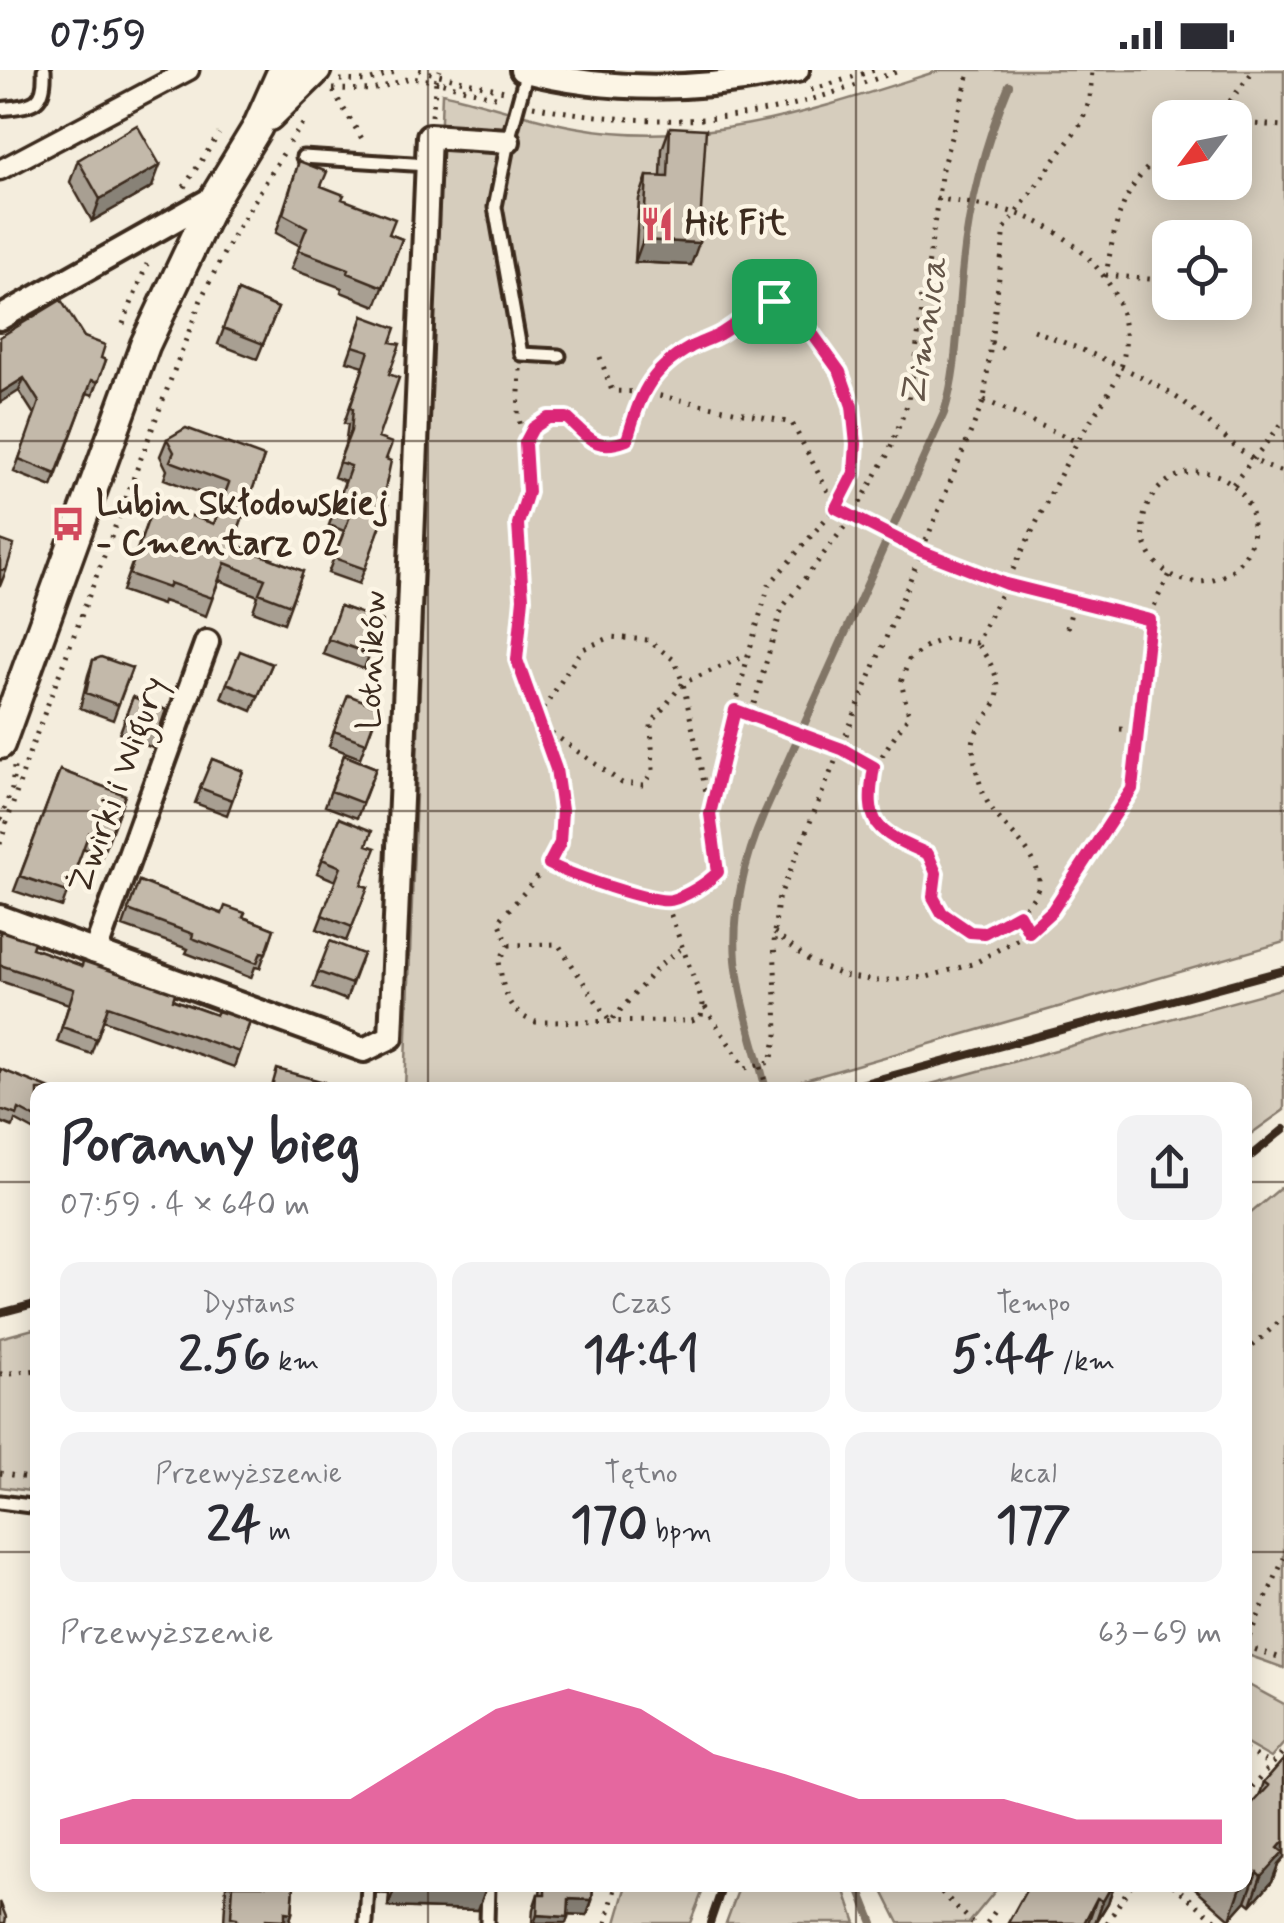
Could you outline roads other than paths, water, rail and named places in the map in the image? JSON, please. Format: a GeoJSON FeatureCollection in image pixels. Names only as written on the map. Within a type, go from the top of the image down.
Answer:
{"type":"FeatureCollection","features":[{"type":"Feature","properties":{"kind":"street"},"geometry":{"type":"LineString","coordinates":[[0,170],[189,70]]}},
{"type":"Feature","properties":{"kind":"street"},"geometry":{"type":"LineString","coordinates":[[8,753],[145,345],[215,196],[256,128],[283,70]]}},
{"type":"Feature","properties":{"kind":"street"},"geometry":{"type":"LineString","coordinates":[[524,71],[592,84],[664,89],[737,84],[796,70]]}},
{"type":"Feature","properties":{"kind":"street"},"geometry":{"type":"LineString","coordinates":[[256,128],[324,85]]}},
{"type":"Feature","properties":{"kind":"street","name":"Lotników"},"geometry":{"type":"LineString","coordinates":[[364,1050],[391,1037],[430,136],[508,141]]}},
{"type":"Feature","properties":{"kind":"street"},"geometry":{"type":"LineString","coordinates":[[0,318],[215,196]]}},
{"type":"Feature","properties":{"kind":"street","name":"Żwirki i Wigury"},"geometry":{"type":"LineString","coordinates":[[95,952],[207,642]]}},
{"type":"Feature","properties":{"kind":"street","name":"Żwirki i Wigury"},"geometry":{"type":"LineString","coordinates":[[0,916],[364,1050]]}},
{"type":"Feature","properties":{"kind":"lane"},"geometry":{"type":"LineString","coordinates":[[0,109],[37,101],[45,88],[44,70]]}},
{"type":"Feature","properties":{"kind":"lane"},"geometry":{"type":"LineString","coordinates":[[524,71],[495,206],[521,354],[559,356]]}},
{"type":"Feature","properties":{"kind":"lane"},"geometry":{"type":"LineString","coordinates":[[303,156],[428,165]]}},
{"type":"Feature","properties":{"kind":"lane"},"geometry":{"type":"LineString","coordinates":[[0,1502],[30,1507]]}},
{"type":"Feature","properties":{"kind":"lane"},"geometry":{"type":"LineString","coordinates":[[366,1923],[368,1892]]}},
{"type":"Feature","properties":{"kind":"lane"},"geometry":{"type":"LineString","coordinates":[[487,1923],[488,1892]]}},
{"type":"Feature","properties":{"kind":"waterway","name":"Zimnica"},"geometry":{"type":"LineString","coordinates":[[764,1082],[736,960],[738,904],[746,867],[764,814],[944,413],[955,361],[973,201],[1009,85]]}},
{"type":"Feature","properties":{"kind":"waterway","name":"Zimnica"},"geometry":{"type":"LineString","coordinates":[[861,1892],[873,1923]]}},
{"type":"Feature","properties":{"kind":"railway"},"geometry":{"type":"LineString","coordinates":[[868,1082],[1284,970]]}},
{"type":"Feature","properties":{"kind":"railway"},"geometry":{"type":"LineString","coordinates":[[1252,1155],[1284,1129]]}},
{"type":"Feature","properties":{"kind":"railway"},"geometry":{"type":"LineString","coordinates":[[0,1313],[30,1305]]}},
{"type":"Feature","properties":{"kind":"railway"},"geometry":{"type":"LineString","coordinates":[[710,1923],[721,1892]]}},
{"type":"Feature","properties":{"kind":"place","name":"Hit Fit"},"geometry":{"type":"Point","coordinates":[657,224]}},
{"type":"Feature","properties":{"kind":"place","name":"Lubin Skłodowskiej - Cmentarz 02"},"geometry":{"type":"Point","coordinates":[68,524]}}]}
